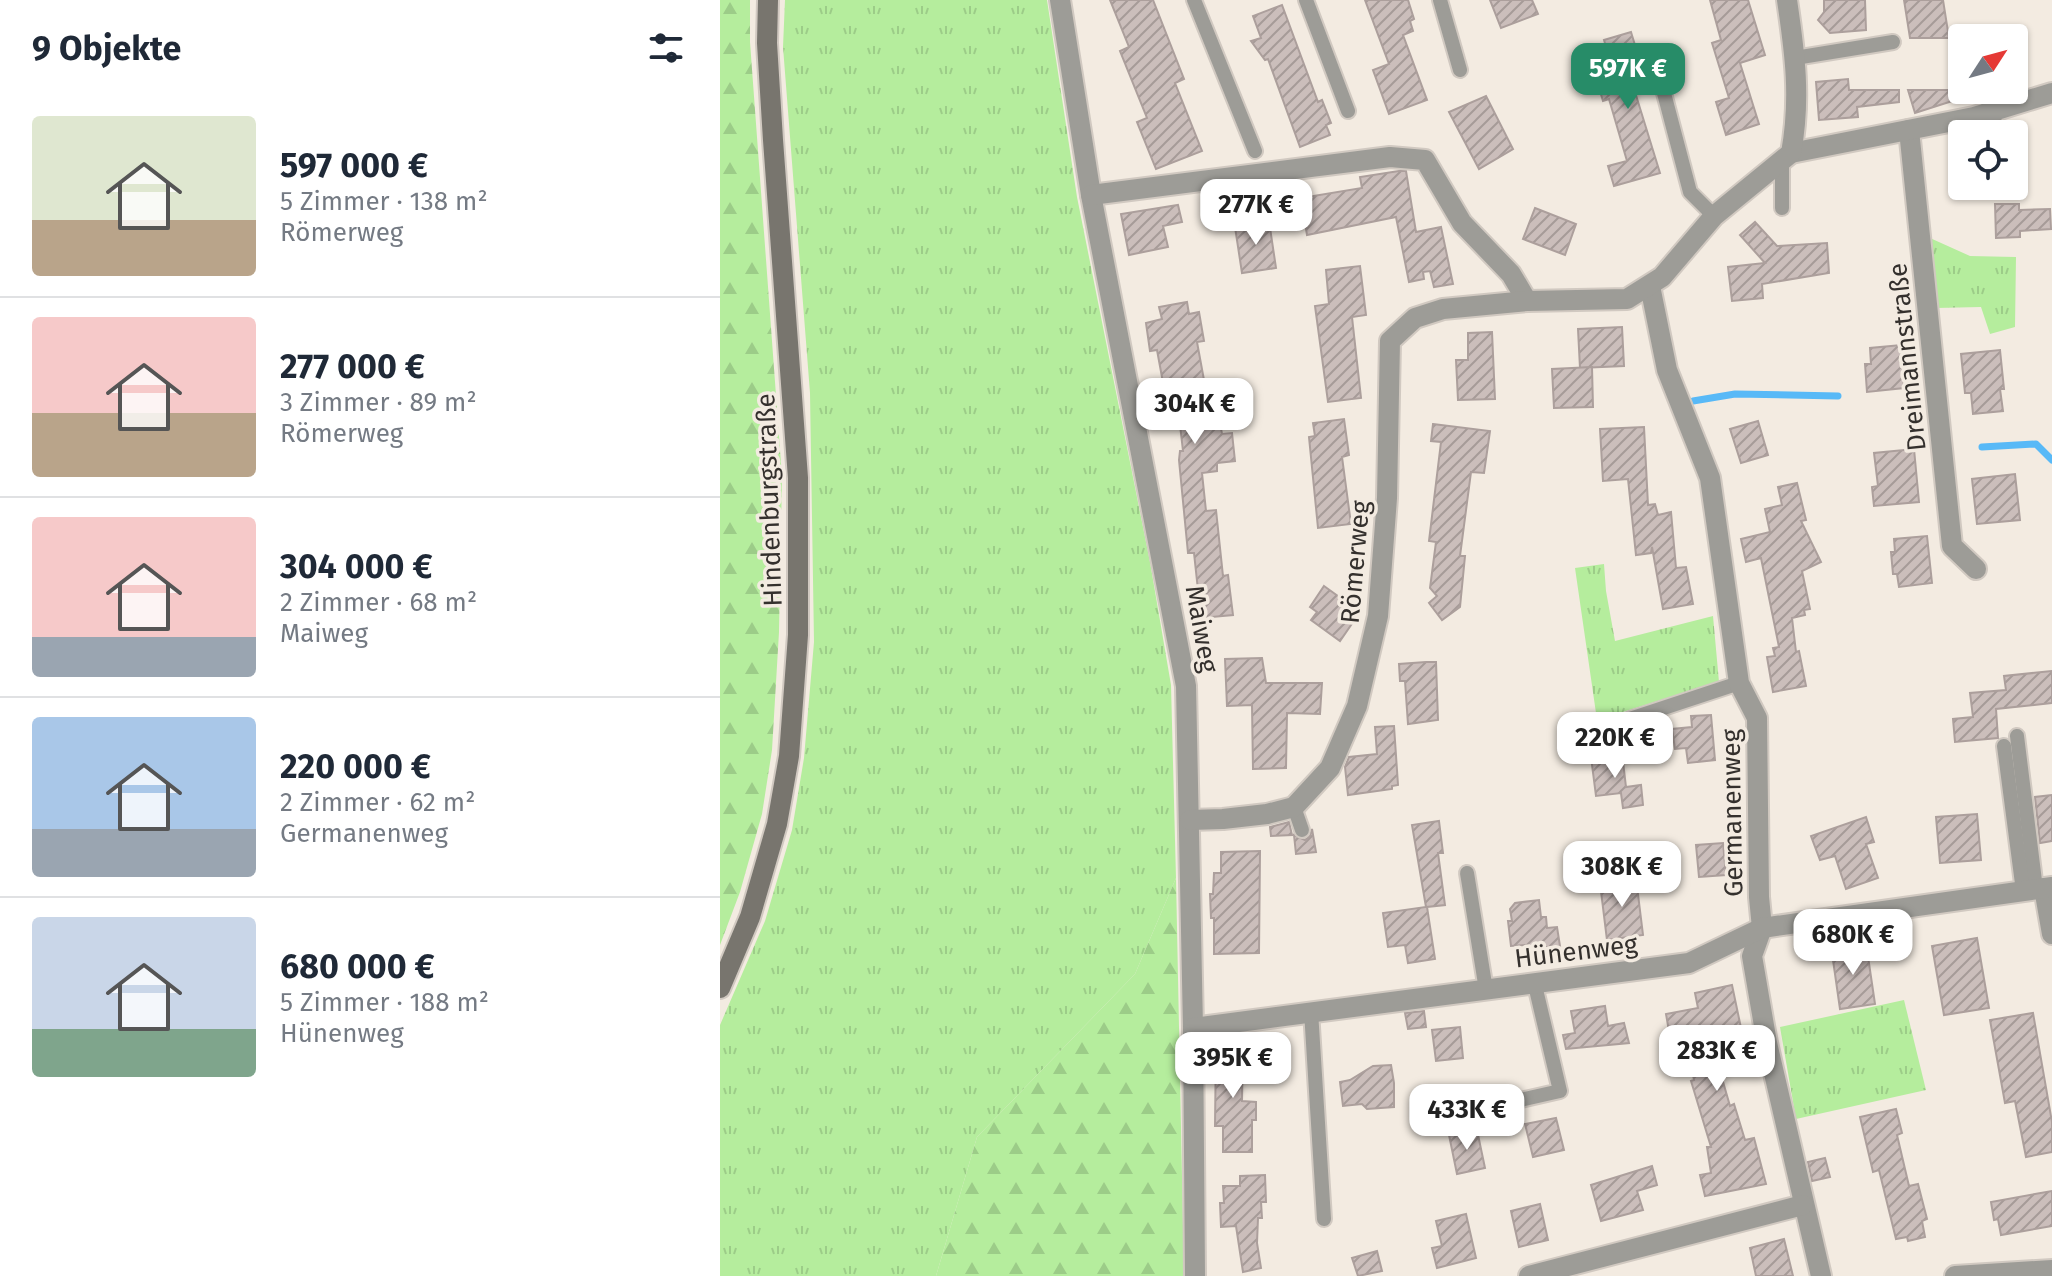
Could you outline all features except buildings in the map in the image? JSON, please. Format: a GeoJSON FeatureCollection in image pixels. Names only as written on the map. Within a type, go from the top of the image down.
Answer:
{"type":"FeatureCollection","features":[{"type":"Feature","properties":{"kind":"main road","name":"Hindenburgstraße"},"geometry":{"type":"LineString","coordinates":[[720,988],[750,917],[777,824],[789,756],[798,635],[798,478],[772,125],[768,0]]}},
{"type":"Feature","properties":{"kind":"street","name":"Maiweg"},"geometry":{"type":"LineString","coordinates":[[1060,0],[1091,195],[1186,686],[1195,1276]]}},
{"type":"Feature","properties":{"kind":"street"},"geometry":{"type":"LineString","coordinates":[[1787,0],[1795,58],[1798,119],[1787,157],[1992,111],[2052,93]]}},
{"type":"Feature","properties":{"kind":"street","name":"Dreimannstraße"},"geometry":{"type":"LineString","coordinates":[[1909,130],[1952,546],[1976,569]]}},
{"type":"Feature","properties":{"kind":"street"},"geometry":{"type":"LineString","coordinates":[[1091,195],[1390,157],[1425,160],[1462,223],[1511,274],[1527,301]]}},
{"type":"Feature","properties":{"kind":"street","name":"Römerweg"},"geometry":{"type":"LineString","coordinates":[[1294,807],[1330,768],[1357,706],[1377,631],[1387,498],[1390,341],[1415,318],[1443,309],[1527,301],[1627,299],[1662,277],[1714,216],[1787,157]]}},
{"type":"Feature","properties":{"kind":"street","name":"Germanenweg"},"geometry":{"type":"LineString","coordinates":[[1650,286],[1667,370],[1710,478],[1739,683],[1757,718],[1762,928],[1752,956],[1767,1043],[1821,1276]]}},
{"type":"Feature","properties":{"kind":"street"},"geometry":{"type":"LineString","coordinates":[[1190,820],[1271,816],[1294,807]]}},
{"type":"Feature","properties":{"kind":"street"},"geometry":{"type":"LineString","coordinates":[[2039,889],[2052,934]]}},
{"type":"Feature","properties":{"kind":"street","name":"Hünenweg"},"geometry":{"type":"LineString","coordinates":[[1193,1028],[1689,963],[1762,928],[2039,889]]}},
{"type":"Feature","properties":{"kind":"street"},"geometry":{"type":"LineString","coordinates":[[1529,1276],[1803,1205]]}},
{"type":"Feature","properties":{"kind":"street"},"geometry":{"type":"LineString","coordinates":[[1955,1276],[2052,1270]]}},
{"type":"Feature","properties":{"kind":"lane"},"geometry":{"type":"LineString","coordinates":[[1194,0],[1255,151]]}},
{"type":"Feature","properties":{"kind":"lane"},"geometry":{"type":"LineString","coordinates":[[1306,0],[1348,111]]}},
{"type":"Feature","properties":{"kind":"lane"},"geometry":{"type":"LineString","coordinates":[[1440,0],[1460,70]]}},
{"type":"Feature","properties":{"kind":"lane"},"geometry":{"type":"LineString","coordinates":[[1795,58],[1893,42]]}},
{"type":"Feature","properties":{"kind":"lane"},"geometry":{"type":"LineString","coordinates":[[1655,59],[1690,192],[1714,216]]}},
{"type":"Feature","properties":{"kind":"lane"},"geometry":{"type":"LineString","coordinates":[[1989,104],[1994,120]]}},
{"type":"Feature","properties":{"kind":"lane"},"geometry":{"type":"LineString","coordinates":[[1782,208],[1787,157]]}},
{"type":"Feature","properties":{"kind":"lane"},"geometry":{"type":"LineString","coordinates":[[1630,719],[1739,683]]}},
{"type":"Feature","properties":{"kind":"lane"},"geometry":{"type":"LineString","coordinates":[[2017,736],[2039,889]]}},
{"type":"Feature","properties":{"kind":"lane"},"geometry":{"type":"LineString","coordinates":[[2004,746],[2039,889]]}},
{"type":"Feature","properties":{"kind":"lane"},"geometry":{"type":"LineString","coordinates":[[1294,807],[1302,830]]}},
{"type":"Feature","properties":{"kind":"lane"},"geometry":{"type":"LineString","coordinates":[[1467,873],[1486,990]]}},
{"type":"Feature","properties":{"kind":"lane"},"geometry":{"type":"LineString","coordinates":[[1494,1106],[1560,1091],[1534,981]]}},
{"type":"Feature","properties":{"kind":"lane"},"geometry":{"type":"LineString","coordinates":[[1311,1011],[1324,1219]]}},
{"type":"Feature","properties":{"kind":"green space"},"geometry":{"type":"Polygon","coordinates":[[[720,0],[750,0],[750,42],[782,477],[779,632],[772,750],[762,814],[740,892],[720,945],[720,0]]]}},
{"type":"Feature","properties":{"kind":"green space"},"geometry":{"type":"Polygon","coordinates":[[[785,0],[1047,0],[1077,197],[1150,562],[1171,685],[1176,878],[1135,974],[977,1137],[936,1276],[720,1276],[720,1025],[765,921],[792,830],[804,758],[814,642],[810,393],[783,47],[785,0]]]}},
{"type":"Feature","properties":{"kind":"green space"},"geometry":{"type":"Polygon","coordinates":[[[1930,238],[1970,256],[2016,257],[2015,327],[1990,334],[1981,307],[1936,308],[1930,238]]]}},
{"type":"Feature","properties":{"kind":"green space"},"geometry":{"type":"Polygon","coordinates":[[[1604,564],[1615,641],[1713,616],[1719,682],[1597,720],[1575,568],[1604,564]]]}},
{"type":"Feature","properties":{"kind":"green space"},"geometry":{"type":"Polygon","coordinates":[[[1176,878],[1184,1276],[936,1276],[977,1137],[1135,974],[1176,878]]]}},
{"type":"Feature","properties":{"kind":"green space"},"geometry":{"type":"Polygon","coordinates":[[[1904,1000],[1926,1090],[1796,1119],[1780,1027],[1904,1000]]]}},
{"type":"Feature","properties":{"kind":"waterway"},"geometry":{"type":"LineString","coordinates":[[1693,401],[1735,394],[1838,396]]}},
{"type":"Feature","properties":{"kind":"waterway"},"geometry":{"type":"LineString","coordinates":[[1982,447],[2036,444],[2052,460]]}}]}
